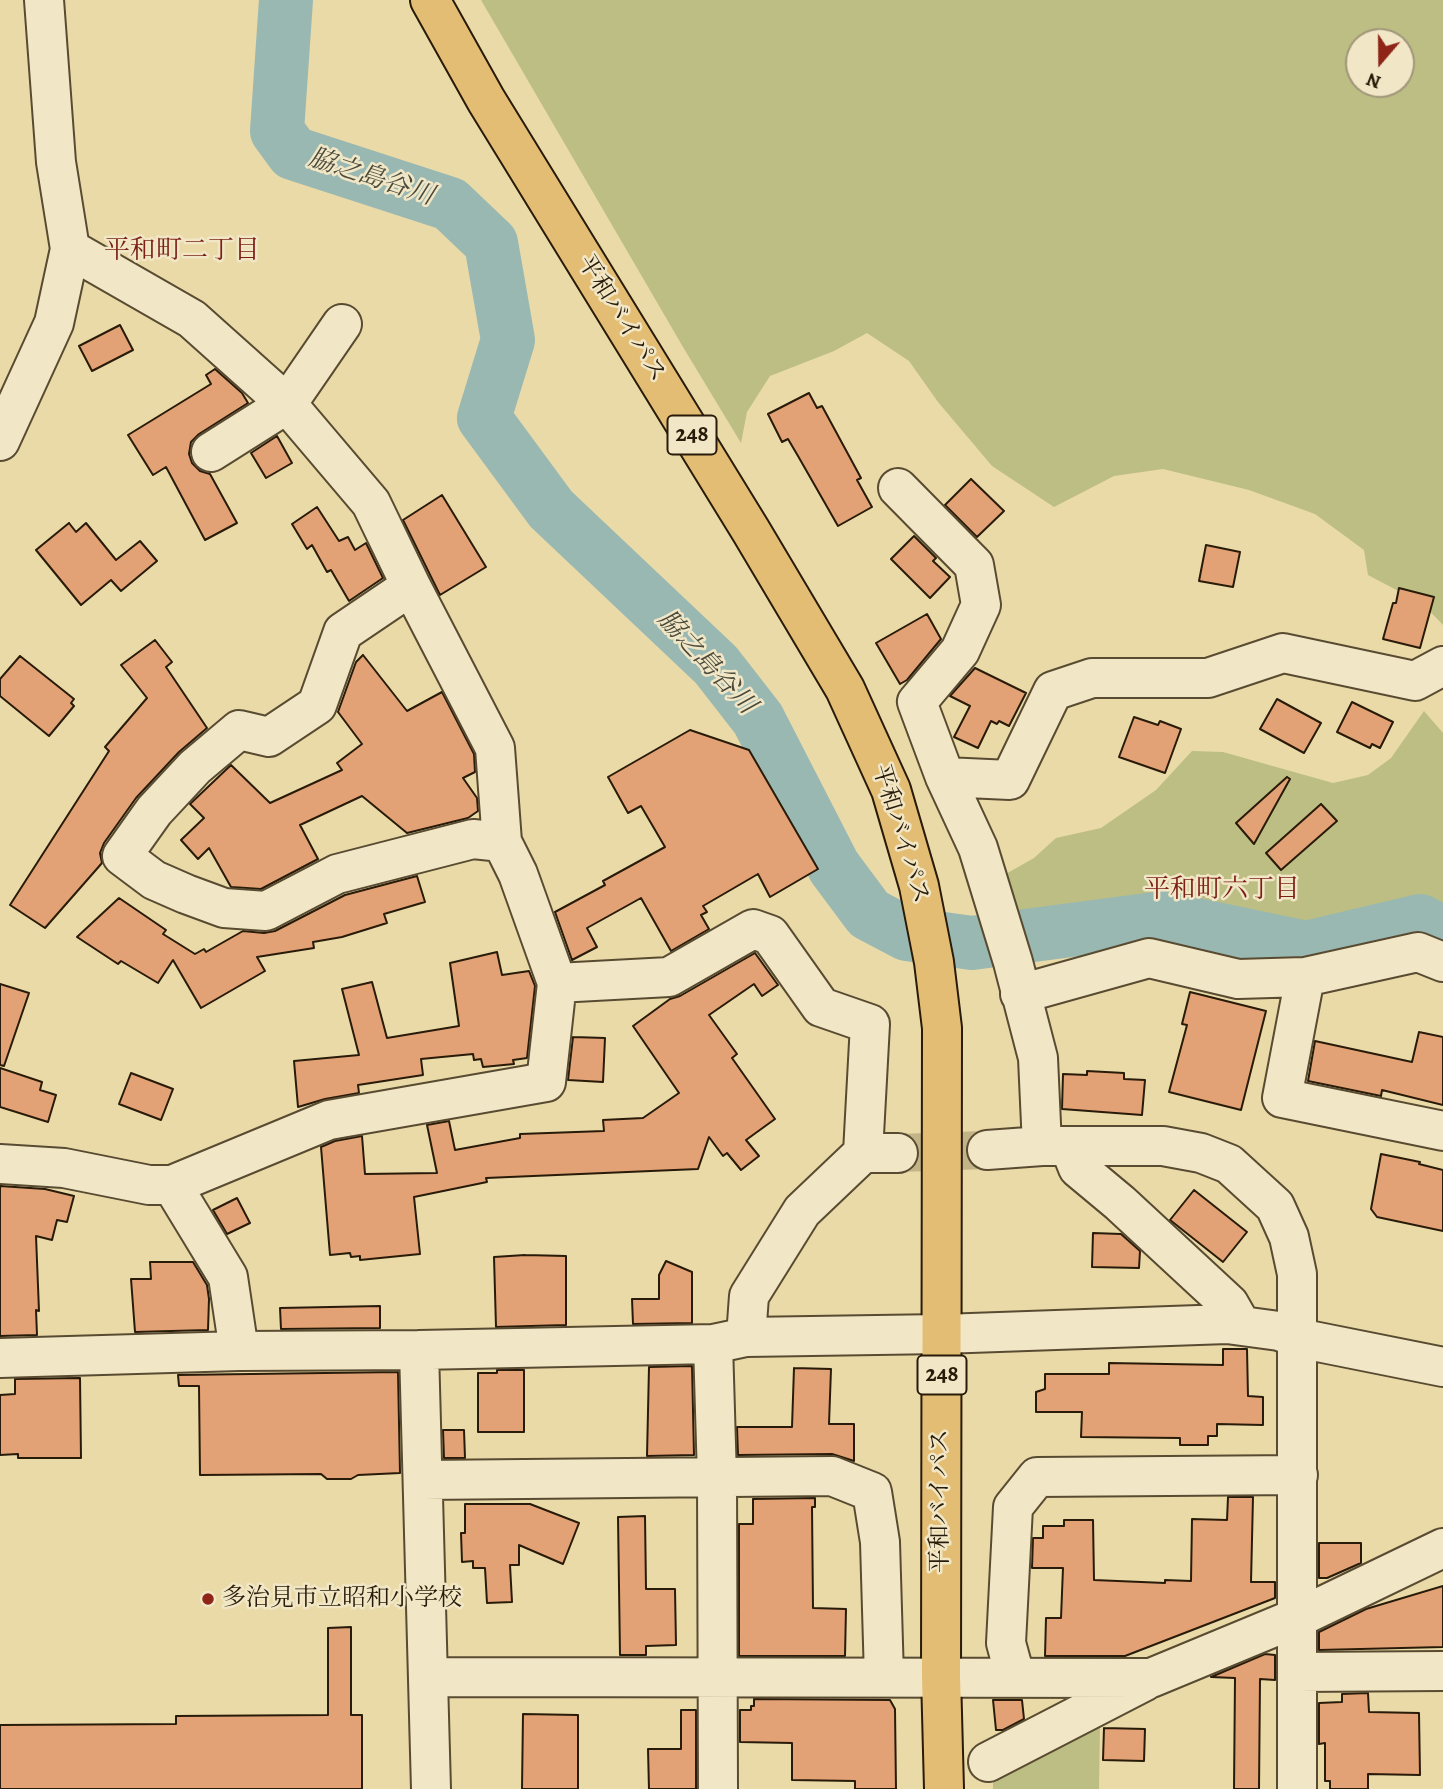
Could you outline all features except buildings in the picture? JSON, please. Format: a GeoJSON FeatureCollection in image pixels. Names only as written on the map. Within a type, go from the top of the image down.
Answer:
{"type":"FeatureCollection","features":[{"type":"Feature","properties":{"kind":"highway","name":"平和バイパス"},"geometry":{"type":"LineString","coordinates":[[430,0],[486,100],[758,542],[845,689],[891,790],[919,886],[934,961],[942,1028],[941,1676],[944,1789]]}},
{"type":"Feature","properties":{"kind":"street"},"geometry":{"type":"LineString","coordinates":[[0,441],[54,323],[70,249],[56,162],[44,0]]}},
{"type":"Feature","properties":{"kind":"street"},"geometry":{"type":"LineString","coordinates":[[0,1164],[64,1168],[149,1185],[172,1185],[329,1120],[546,1082],[557,983],[518,874],[502,842],[495,748],[370,503],[287,404],[192,319],[70,249]]}},
{"type":"Feature","properties":{"kind":"street"},"geometry":{"type":"LineString","coordinates":[[211,452],[287,404],[342,324]]}},
{"type":"Feature","properties":{"kind":"street"},"geometry":{"type":"LineString","coordinates":[[898,488],[974,565],[981,605],[960,652],[917,702],[944,778],[978,848],[1038,1058],[1056,1147],[1228,1304],[1241,1325]]}},
{"type":"Feature","properties":{"kind":"street"},"geometry":{"type":"LineString","coordinates":[[411,586],[343,632],[317,705],[270,737],[239,730],[195,767],[154,811],[122,856],[154,880],[186,894],[224,908],[266,911],[338,874],[473,839],[502,842]]}},
{"type":"Feature","properties":{"kind":"street"},"geometry":{"type":"LineString","coordinates":[[944,778],[1010,780],[1053,691],[1092,678],[1208,678],[1283,653],[1415,681],[1443,666]]}},
{"type":"Feature","properties":{"kind":"street"},"geometry":{"type":"LineString","coordinates":[[557,983],[669,977],[753,929],[770,935],[821,1007],[870,1024],[880,1153],[802,1211],[749,1296],[730,1341],[718,1478],[718,1789]]}},
{"type":"Feature","properties":{"kind":"street"},"geometry":{"type":"LineString","coordinates":[[1017,978],[1149,958],[1238,979],[1305,977],[1418,952],[1443,962]]}},
{"type":"Feature","properties":{"kind":"street"},"geometry":{"type":"LineString","coordinates":[[1305,977],[1282,1098],[1443,1131]]}},
{"type":"Feature","properties":{"kind":"street"},"geometry":{"type":"LineString","coordinates":[[987,1150],[1163,1146],[1201,1153],[1229,1164],[1275,1206],[1289,1237],[1297,1274],[1297,1789]]}},
{"type":"Feature","properties":{"kind":"street"},"geometry":{"type":"LineString","coordinates":[[172,1185],[228,1277],[239,1351]]}},
{"type":"Feature","properties":{"kind":"street"},"geometry":{"type":"LineString","coordinates":[[0,1358],[239,1351],[419,1350],[1241,1325],[1443,1367]]}},
{"type":"Feature","properties":{"kind":"street"},"geometry":{"type":"LineString","coordinates":[[419,1350],[431,1789]]}},
{"type":"Feature","properties":{"kind":"street"},"geometry":{"type":"LineString","coordinates":[[1015,1676],[1006,1643],[1013,1507],[1037,1477],[1298,1475]]}},
{"type":"Feature","properties":{"kind":"street"},"geometry":{"type":"LineString","coordinates":[[423,1480],[832,1476],[873,1492],[880,1542],[884,1677]]}},
{"type":"Feature","properties":{"kind":"street"},"geometry":{"type":"LineString","coordinates":[[988,1762],[1151,1678],[1298,1617],[1443,1548]]}},
{"type":"Feature","properties":{"kind":"street"},"geometry":{"type":"LineString","coordinates":[[1298,1672],[1443,1671]]}},
{"type":"Feature","properties":{"kind":"street"},"geometry":{"type":"LineString","coordinates":[[429,1677],[1151,1678]]}},
{"type":"Feature","properties":{"kind":"green space"},"geometry":{"type":"Polygon","coordinates":[[[481,0],[1443,0],[1443,625],[1423,604],[1368,575],[1364,550],[1315,514],[1249,490],[1163,469],[1114,476],[1054,507],[992,466],[938,402],[909,361],[867,333],[834,351],[770,376],[747,412],[741,443],[481,0]]]}},
{"type":"Feature","properties":{"kind":"green space"},"geometry":{"type":"Polygon","coordinates":[[[1424,711],[1443,733],[1443,917],[1418,907],[1304,927],[1163,900],[1021,920],[1004,875],[1034,858],[1056,838],[1101,828],[1156,790],[1192,751],[1223,752],[1333,783],[1368,775],[1391,758],[1424,711]]]}},
{"type":"Feature","properties":{"kind":"green space"},"geometry":{"type":"Polygon","coordinates":[[[1100,1726],[1099,1789],[993,1789],[993,1773],[1100,1726]]]}},
{"type":"Feature","properties":{"kind":"waterway","name":"脇之島谷川"},"geometry":{"type":"LineString","coordinates":[[286,0],[277,131],[293,153],[450,204],[491,243],[508,340],[484,418],[551,509],[716,665],[758,719],[834,867],[869,914],[907,934],[972,943],[1163,918],[1306,948],[1420,921],[1443,933]]}},
{"type":"Feature","properties":{"kind":"tunnel"},"geometry":{"type":"LineString","coordinates":[[898,1153],[987,1150]]}},
{"type":"Feature","properties":{"kind":"place","name":"多治見市立昭和小学校"},"geometry":{"type":"Point","coordinates":[208,1599]}},
{"type":"Feature","properties":{"kind":"district","name":"平和町二丁目"},"geometry":{"type":"Point","coordinates":[182,252]}},
{"type":"Feature","properties":{"kind":"district","name":"平和町六丁目"},"geometry":{"type":"Point","coordinates":[1222,891]}}]}
